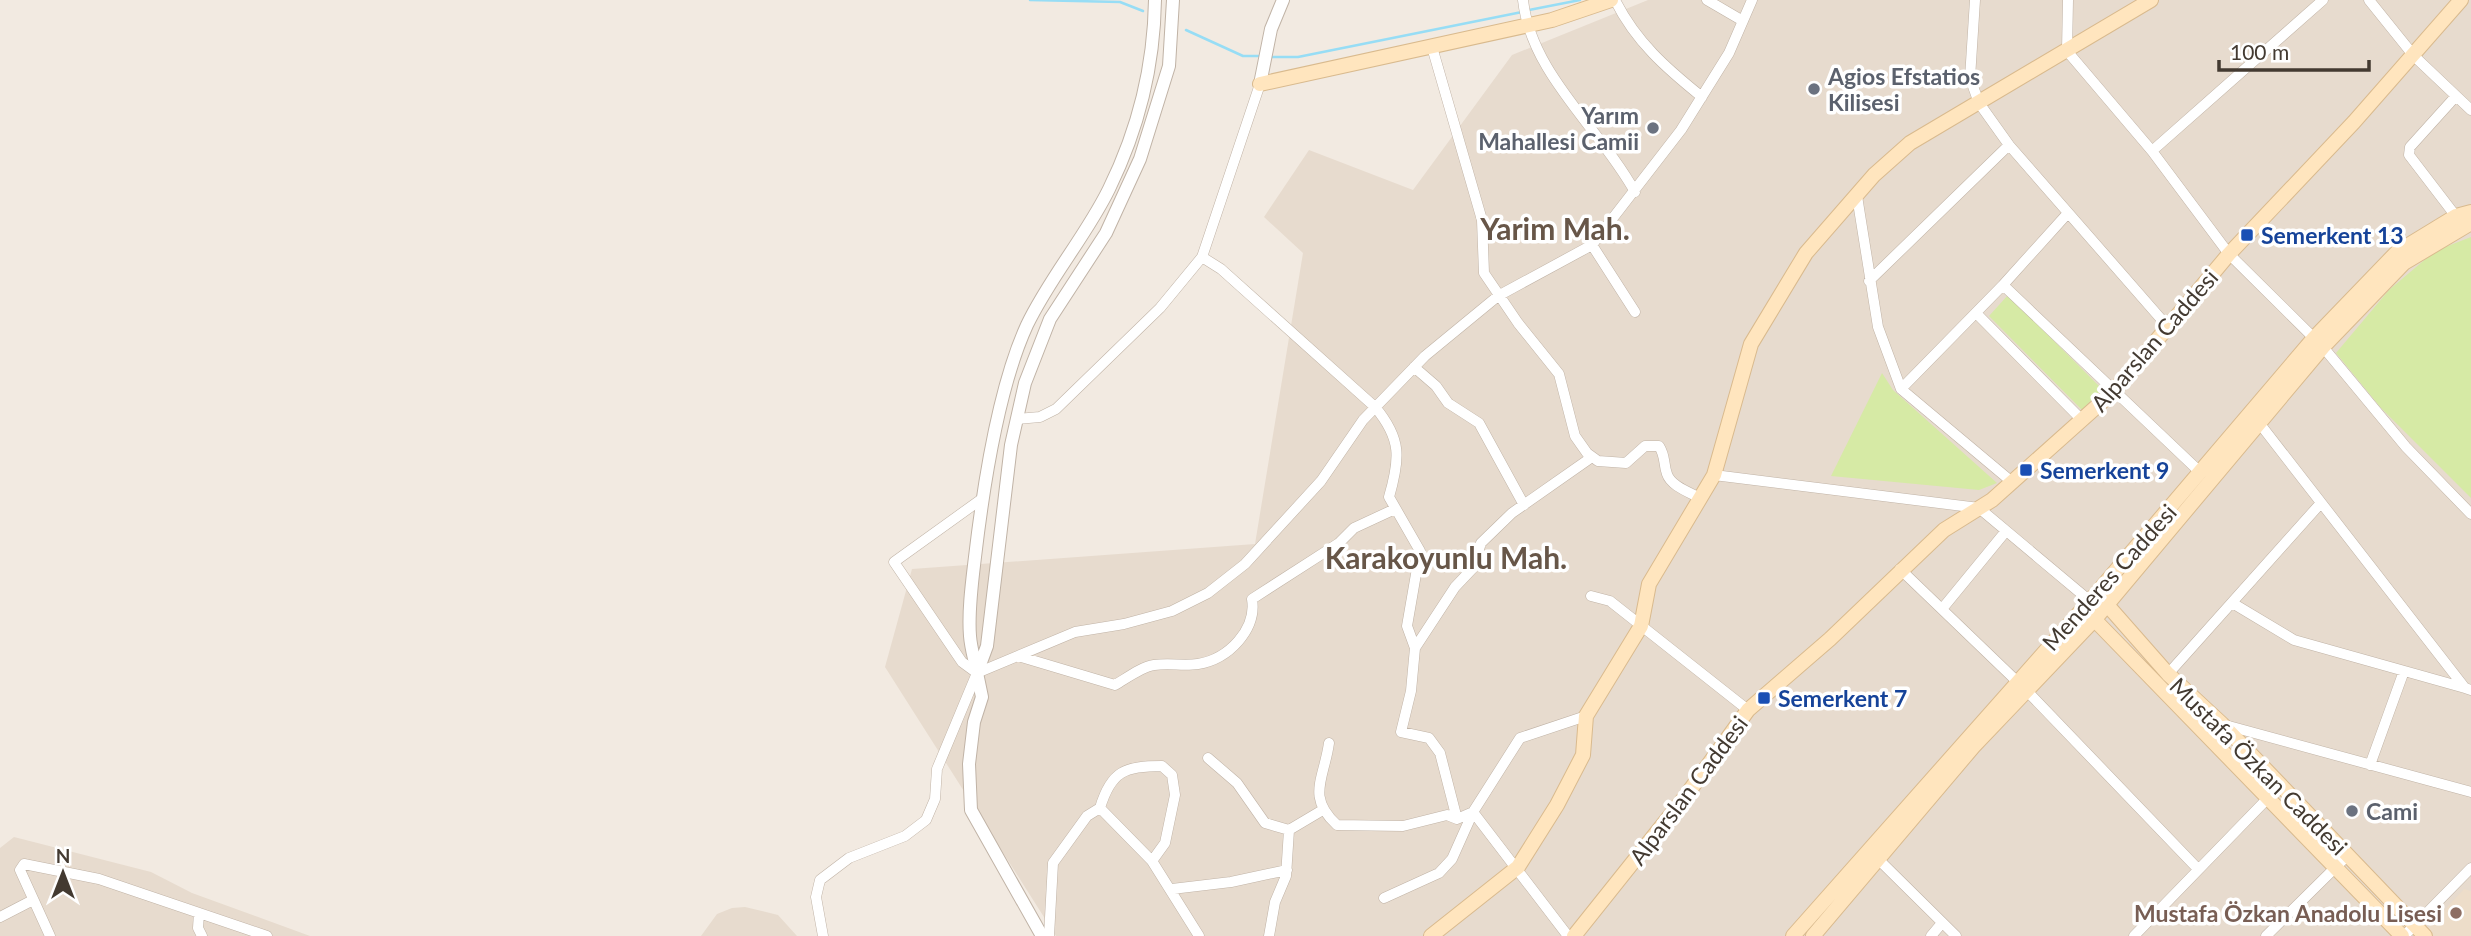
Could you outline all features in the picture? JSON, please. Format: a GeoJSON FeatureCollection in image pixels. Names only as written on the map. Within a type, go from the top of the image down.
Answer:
{"type":"FeatureCollection","features":[{"type":"Feature","properties":{"kind":"main road"},"geometry":{"type":"LineString","coordinates":[[1260,84],[1552,20],[1613,0]]}},
{"type":"Feature","properties":{"kind":"main road"},"geometry":{"type":"LineString","coordinates":[[1431,936],[1518,867],[1556,805],[1583,755],[1586,716],[1641,626],[1648,584],[1714,475],[1751,344],[1806,253],[1874,175],[1910,143],[2151,0]]}},
{"type":"Feature","properties":{"kind":"main road","name":"Alparslan Caddesi"},"geometry":{"type":"LineString","coordinates":[[1571,936],[1685,797],[1748,710],[1830,639],[1900,569],[1944,530],[1979,508],[2012,482],[2114,391],[2229,254],[2414,55],[2461,0]]}},
{"type":"Feature","properties":{"kind":"main road","name":"Menderes Caddesi"},"geometry":{"type":"LineString","coordinates":[[1812,936],[2090,601],[2318,343],[2404,262],[2463,221],[2471,212]]}},
{"type":"Feature","properties":{"kind":"main road","name":"Menderes Caddesi"},"geometry":{"type":"LineString","coordinates":[[1793,936],[2021,685],[2108,605],[2260,424],[2318,343]]}},
{"type":"Feature","properties":{"kind":"main road","name":"Mustafa Özkan Caddesi"},"geometry":{"type":"LineString","coordinates":[[2403,936],[2095,619],[2090,601],[2108,605],[2168,674],[2222,724],[2420,931]]}},
{"type":"Feature","properties":{"kind":"street"},"geometry":{"type":"LineString","coordinates":[[1042,936],[971,810],[969,764],[974,722],[982,697],[970,636],[973,578],[983,498],[1011,373],[1026,327],[1054,274],[1109,189],[1127,144],[1151,70],[1155,0]]}},
{"type":"Feature","properties":{"kind":"street"},"geometry":{"type":"LineString","coordinates":[[823,936],[816,897],[820,880],[849,858],[905,836],[926,820],[934,799],[937,769],[987,646],[1011,445],[1026,383],[1049,319],[1106,233],[1140,159],[1169,66],[1173,0]]}},
{"type":"Feature","properties":{"kind":"street"},"geometry":{"type":"LineString","coordinates":[[1017,419],[1040,417],[1056,409],[1160,308],[1202,257],[1260,84],[1267,47],[1283,0]]}},
{"type":"Feature","properties":{"kind":"street"},"geometry":{"type":"LineString","coordinates":[[1523,0],[1526,24],[1547,68],[1618,162],[1635,192]]}},
{"type":"Feature","properties":{"kind":"street"},"geometry":{"type":"LineString","coordinates":[[1613,0],[1653,55],[1702,97]]}},
{"type":"Feature","properties":{"kind":"street"},"geometry":{"type":"LineString","coordinates":[[1707,0],[1743,21]]}},
{"type":"Feature","properties":{"kind":"street"},"geometry":{"type":"LineString","coordinates":[[977,673],[1075,632],[1124,624],[1172,611],[1208,593],[1245,564],[1312,490],[1376,407],[1414,367],[1498,296],[1592,245],[1681,130],[1729,53],[1752,0]]}},
{"type":"Feature","properties":{"kind":"street"},"geometry":{"type":"LineString","coordinates":[[1975,0],[1970,78],[1979,103],[2009,145],[2168,327]]}},
{"type":"Feature","properties":{"kind":"street"},"geometry":{"type":"LineString","coordinates":[[2068,0],[2067,51],[2151,151],[2229,254],[2318,343],[2406,447],[2471,514]]}},
{"type":"Feature","properties":{"kind":"street"},"geometry":{"type":"LineString","coordinates":[[2151,151],[2323,0]]}},
{"type":"Feature","properties":{"kind":"street"},"geometry":{"type":"LineString","coordinates":[[2369,0],[2414,55],[2471,110]]}},
{"type":"Feature","properties":{"kind":"street"},"geometry":{"type":"LineString","coordinates":[[1432,47],[1482,220],[1484,273],[1498,296],[1559,374],[1575,436],[1598,461],[1626,463],[1636,451],[1645,446],[1658,446],[1666,458],[1666,474],[1676,485],[1700,498]]}},
{"type":"Feature","properties":{"kind":"street"},"geometry":{"type":"LineString","coordinates":[[2456,96],[2410,147],[2409,155],[2463,221]]}},
{"type":"Feature","properties":{"kind":"street"},"geometry":{"type":"LineString","coordinates":[[1869,281],[2009,145]]}},
{"type":"Feature","properties":{"kind":"street"},"geometry":{"type":"LineString","coordinates":[[1857,196],[1878,327],[1901,389],[2012,482]]}},
{"type":"Feature","properties":{"kind":"street"},"geometry":{"type":"LineString","coordinates":[[1901,389],[2003,285],[2068,213]]}},
{"type":"Feature","properties":{"kind":"street"},"geometry":{"type":"LineString","coordinates":[[1592,245],[1636,312]]}},
{"type":"Feature","properties":{"kind":"street"},"geometry":{"type":"LineString","coordinates":[[1202,257],[1221,269],[1376,407],[1393,427],[1397,470],[1390,497],[1395,509],[1415,537],[1420,551],[1407,626],[1415,648],[1411,691],[1401,732],[1429,738],[1440,753],[1457,820]]}},
{"type":"Feature","properties":{"kind":"street"},"geometry":{"type":"LineString","coordinates":[[2003,285],[2201,473]]}},
{"type":"Feature","properties":{"kind":"street"},"geometry":{"type":"LineString","coordinates":[[1976,313],[2082,420]]}},
{"type":"Feature","properties":{"kind":"street"},"geometry":{"type":"LineString","coordinates":[[1414,367],[1436,386],[1448,402],[1479,422],[1524,505]]}},
{"type":"Feature","properties":{"kind":"street"},"geometry":{"type":"LineString","coordinates":[[2260,424],[2320,504],[2468,689]]}},
{"type":"Feature","properties":{"kind":"street"},"geometry":{"type":"LineString","coordinates":[[1415,648],[1455,587],[1473,568],[1481,543],[1524,505],[1592,457]]}},
{"type":"Feature","properties":{"kind":"street"},"geometry":{"type":"LineString","coordinates":[[1714,475],[1979,508],[2090,601]]}},
{"type":"Feature","properties":{"kind":"street"},"geometry":{"type":"LineString","coordinates":[[977,673],[962,662],[894,562],[983,498]]}},
{"type":"Feature","properties":{"kind":"street"},"geometry":{"type":"LineString","coordinates":[[2168,674],[2234,604],[2320,504]]}},
{"type":"Feature","properties":{"kind":"street"},"geometry":{"type":"LineString","coordinates":[[1018,656],[1115,685],[1152,665],[1199,664],[1217,657],[1234,646],[1251,623],[1255,612],[1252,599],[1339,543],[1353,528],[1395,509]]}},
{"type":"Feature","properties":{"kind":"street"},"geometry":{"type":"LineString","coordinates":[[1942,609],[2006,531]]}},
{"type":"Feature","properties":{"kind":"street"},"geometry":{"type":"LineString","coordinates":[[1900,569],[2021,685],[2198,869]]}},
{"type":"Feature","properties":{"kind":"street"},"geometry":{"type":"LineString","coordinates":[[1591,596],[1610,601],[1748,710]]}},
{"type":"Feature","properties":{"kind":"street"},"geometry":{"type":"LineString","coordinates":[[2234,604],[2294,640],[2468,689]]}},
{"type":"Feature","properties":{"kind":"street"},"geometry":{"type":"LineString","coordinates":[[2370,765],[2404,671]]}},
{"type":"Feature","properties":{"kind":"street"},"geometry":{"type":"LineString","coordinates":[[1384,898],[1439,873],[1452,859],[1473,812],[1520,738],[1586,716]]}},
{"type":"Feature","properties":{"kind":"street"},"geometry":{"type":"LineString","coordinates":[[2222,724],[2471,792]]}},
{"type":"Feature","properties":{"kind":"street"},"geometry":{"type":"LineString","coordinates":[[1329,743],[1326,767],[1318,790],[1321,811],[1337,825],[1403,826],[1447,816],[1457,820],[1473,812]]}},
{"type":"Feature","properties":{"kind":"street"},"geometry":{"type":"LineString","coordinates":[[1208,758],[1237,783],[1265,823],[1289,830],[1321,811]]}},
{"type":"Feature","properties":{"kind":"street"},"geometry":{"type":"LineString","coordinates":[[1049,936],[1053,863],[1087,816],[1100,808],[1106,788],[1125,770],[1162,766],[1172,775],[1175,795],[1166,843],[1152,861]]}},
{"type":"Feature","properties":{"kind":"street"},"geometry":{"type":"LineString","coordinates":[[2134,936],[2269,797]]}},
{"type":"Feature","properties":{"kind":"street"},"geometry":{"type":"LineString","coordinates":[[1100,808],[1152,861],[1199,936]]}},
{"type":"Feature","properties":{"kind":"street"},"geometry":{"type":"LineString","coordinates":[[1473,812],[1571,936]]}},
{"type":"Feature","properties":{"kind":"street"},"geometry":{"type":"LineString","coordinates":[[1269,936],[1287,870],[1289,830]]}},
{"type":"Feature","properties":{"kind":"street"},"geometry":{"type":"LineString","coordinates":[[2266,936],[2348,855]]}},
{"type":"Feature","properties":{"kind":"street"},"geometry":{"type":"LineString","coordinates":[[1878,859],[1956,936]]}},
{"type":"Feature","properties":{"kind":"street"},"geometry":{"type":"LineString","coordinates":[[50,936],[20,870],[23,864],[99,879],[267,936]]}},
{"type":"Feature","properties":{"kind":"street"},"geometry":{"type":"LineString","coordinates":[[2403,936],[2420,931],[2466,879],[2471,867]]}},
{"type":"Feature","properties":{"kind":"street"},"geometry":{"type":"LineString","coordinates":[[1172,889],[1231,882],[1287,870]]}},
{"type":"Feature","properties":{"kind":"street"},"geometry":{"type":"LineString","coordinates":[[0,917],[33,900]]}},
{"type":"Feature","properties":{"kind":"street"},"geometry":{"type":"LineString","coordinates":[[199,913],[202,936]]}},
{"type":"Feature","properties":{"kind":"street"},"geometry":{"type":"LineString","coordinates":[[1931,936],[1942,923]]}},
{"type":"Feature","properties":{"kind":"shaded area"},"geometry":{"type":"Polygon","coordinates":[[[1648,0],[2471,0],[2471,936],[1056,936],[885,667],[912,569],[1255,544],[1303,253],[1264,217],[1309,150],[1413,190],[1512,55],[1648,0]]]}},
{"type":"Feature","properties":{"kind":"shaded area"},"geometry":{"type":"Polygon","coordinates":[[[14,837],[151,872],[192,893],[310,936],[0,936],[0,848],[14,837]]]}},
{"type":"Feature","properties":{"kind":"shaded area","name":"Mustafa Özkan Anadolu Lisesi"},"geometry":{"type":"Polygon","coordinates":[[[2464,889],[2471,891],[2471,936],[2420,936],[2464,889]]]}},
{"type":"Feature","properties":{"kind":"shaded area"},"geometry":{"type":"Polygon","coordinates":[[[745,907],[778,915],[797,936],[701,936],[717,914],[732,908],[745,907]]]}},
{"type":"Feature","properties":{"kind":"green space"},"geometry":{"type":"Polygon","coordinates":[[[2471,237],[2471,498],[2381,408],[2336,353],[2389,290],[2435,251],[2471,237]]]}},
{"type":"Feature","properties":{"kind":"green space"},"geometry":{"type":"Polygon","coordinates":[[[2008,295],[2102,389],[2082,410],[1989,316],[2008,295]]]}},
{"type":"Feature","properties":{"kind":"green space"},"geometry":{"type":"Polygon","coordinates":[[[1882,373],[1893,390],[1997,483],[1979,490],[1831,476],[1882,373]]]}},
{"type":"Feature","properties":{"kind":"waterway"},"geometry":{"type":"LineString","coordinates":[[1030,0],[1120,2],[1143,11]]}},
{"type":"Feature","properties":{"kind":"waterway"},"geometry":{"type":"LineString","coordinates":[[1529,10],[1580,0]]}},
{"type":"Feature","properties":{"kind":"waterway"},"geometry":{"type":"LineString","coordinates":[[1271,57],[1298,57],[1522,12]]}},
{"type":"Feature","properties":{"kind":"waterway"},"geometry":{"type":"LineString","coordinates":[[1186,30],[1243,56],[1261,56]]}},
{"type":"Feature","properties":{"kind":"place","name":"Agios Efstatios Kilisesi"},"geometry":{"type":"Point","coordinates":[1814,89]}},
{"type":"Feature","properties":{"kind":"place","name":"Yarım Mahallesi Camii"},"geometry":{"type":"Point","coordinates":[1653,128]}},
{"type":"Feature","properties":{"kind":"place","name":"Semerkent 13"},"geometry":{"type":"Point","coordinates":[2247,235]}},
{"type":"Feature","properties":{"kind":"place","name":"Semerkent 9"},"geometry":{"type":"Point","coordinates":[2026,470]}},
{"type":"Feature","properties":{"kind":"place","name":"Semerkent 7"},"geometry":{"type":"Point","coordinates":[1764,698]}},
{"type":"Feature","properties":{"kind":"place","name":"Cami"},"geometry":{"type":"Point","coordinates":[2352,811]}},
{"type":"Feature","properties":{"kind":"place","name":"Mustafa Özkan Anadolu Lisesi"},"geometry":{"type":"Point","coordinates":[2456,913]}},
{"type":"Feature","properties":{"kind":"district","name":"Yarim Mah."},"geometry":{"type":"Point","coordinates":[1555,228]}},
{"type":"Feature","properties":{"kind":"district","name":"Karakoyunlu Mah."},"geometry":{"type":"Point","coordinates":[1446,557]}}]}
